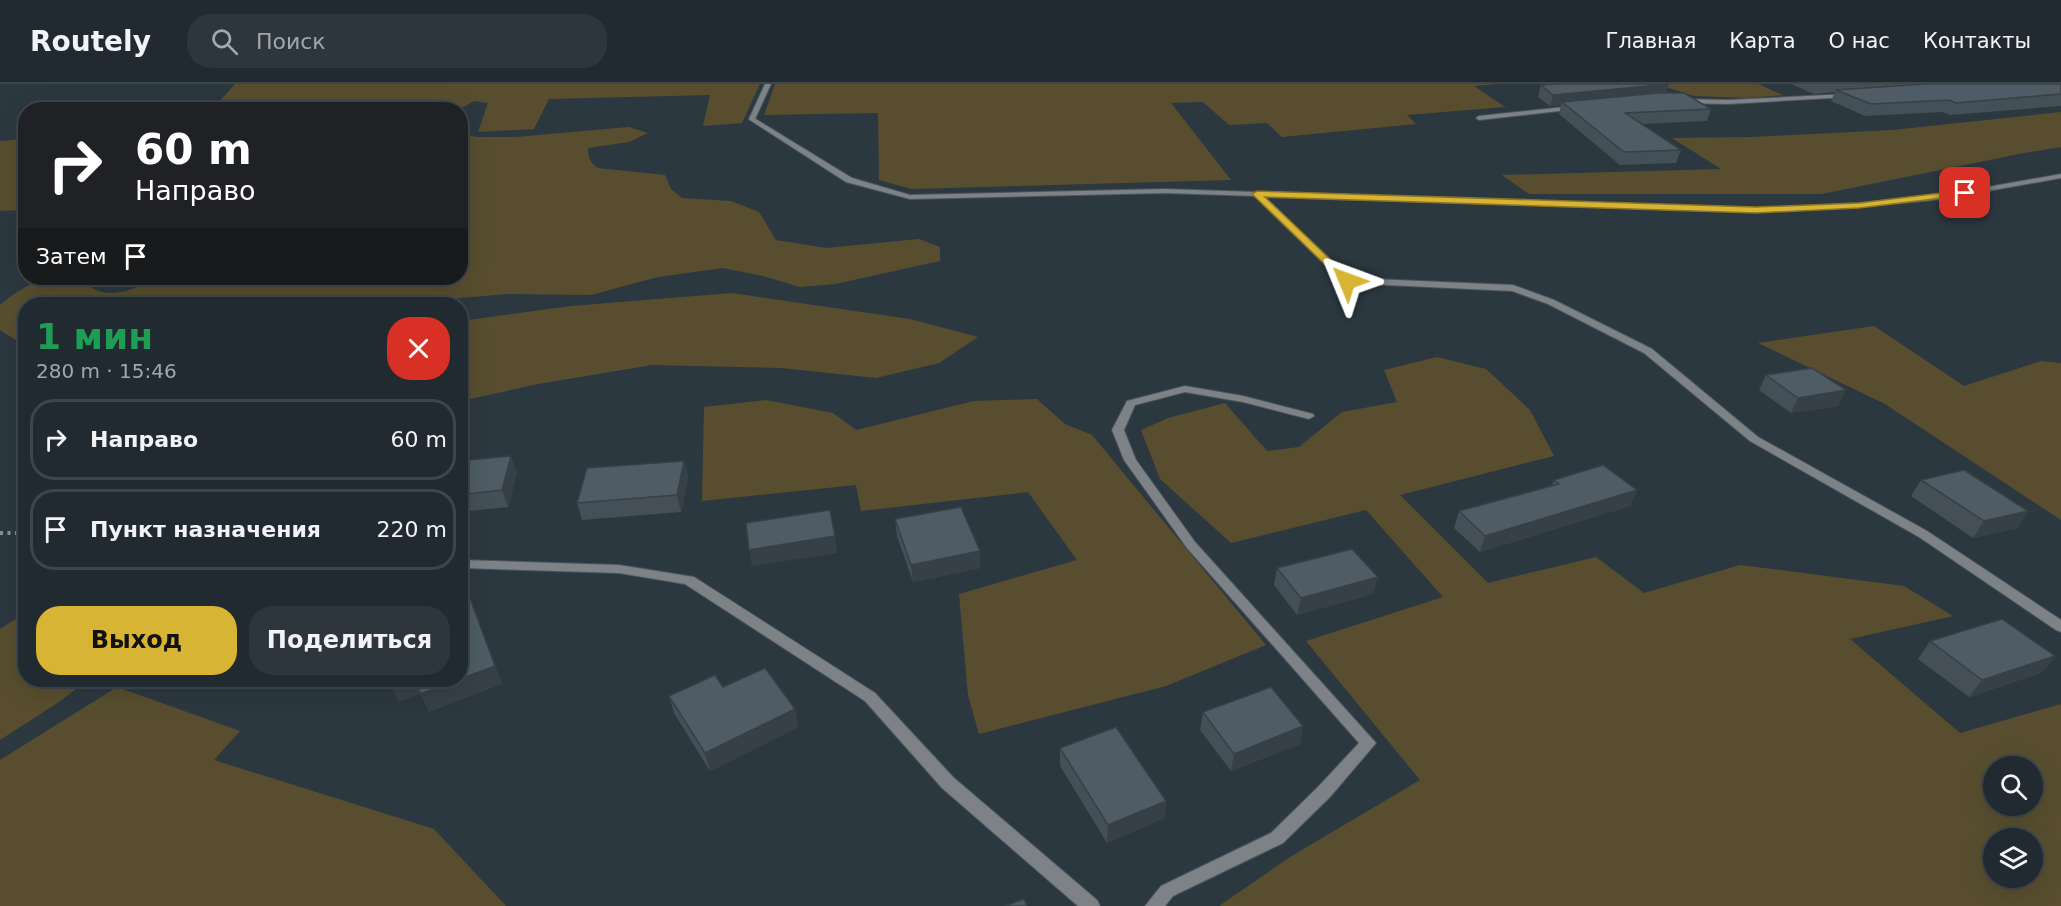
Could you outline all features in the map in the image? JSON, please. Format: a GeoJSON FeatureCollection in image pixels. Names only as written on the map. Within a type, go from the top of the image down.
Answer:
{"type":"FeatureCollection","features":[{"type":"Feature","properties":{"kind":"street"},"geometry":{"type":"LineString","coordinates":[[768,84],[752,119],[849,180],[910,196],[1164,191],[1756,210],[1859,206],[1943,196],[2061,176]]}},
{"type":"Feature","properties":{"kind":"street"},"geometry":{"type":"LineString","coordinates":[[1675,101],[1728,102],[1858,96]]}},
{"type":"Feature","properties":{"kind":"street"},"geometry":{"type":"LineString","coordinates":[[1479,118],[1584,107]]}},
{"type":"Feature","properties":{"kind":"street"},"geometry":{"type":"LineString","coordinates":[[1257,194],[1347,281],[1513,288],[1551,302],[1648,351],[1754,439],[1923,534],[2061,627]]}},
{"type":"Feature","properties":{"kind":"street"},"geometry":{"type":"LineString","coordinates":[[1154,906],[1167,891],[1277,838],[1324,792],[1368,742],[1191,544],[1130,460],[1118,430],[1131,403],[1185,389],[1243,399],[1309,416]]}},
{"type":"Feature","properties":{"kind":"street"},"geometry":{"type":"LineString","coordinates":[[468,564],[619,569],[689,580],[870,697],[948,783],[1091,906]]}},
{"type":"Feature","properties":{"kind":"path"},"geometry":{"type":"LineString","coordinates":[[0,533],[18,533]]}},
{"type":"Feature","properties":{"kind":"shaded area"},"geometry":{"type":"Polygon","coordinates":[[[235,84],[760,84],[742,123],[703,126],[710,95],[549,99],[534,129],[478,132],[488,103],[474,101],[468,104],[468,102],[219,102],[235,84]]]}},
{"type":"Feature","properties":{"kind":"shaded area"},"geometry":{"type":"Polygon","coordinates":[[[775,84],[1497,84],[1474,86],[1505,107],[1407,115],[1416,124],[1282,137],[1267,123],[1229,125],[1203,102],[1171,103],[1231,180],[911,189],[879,180],[878,113],[764,115],[775,84]]]}},
{"type":"Feature","properties":{"kind":"shaded area"},"geometry":{"type":"Polygon","coordinates":[[[1656,84],[1758,84],[1783,95],[1747,98],[1694,96],[1656,84]]]}},
{"type":"Feature","properties":{"kind":"shaded area"},"geometry":{"type":"Polygon","coordinates":[[[2061,112],[2061,147],[1822,194],[1529,194],[1502,175],[1721,169],[1672,138],[1752,137],[1892,130],[2061,112]]]}},
{"type":"Feature","properties":{"kind":"shaded area"},"geometry":{"type":"Polygon","coordinates":[[[629,127],[648,133],[629,142],[588,148],[590,160],[595,166],[665,175],[671,189],[682,198],[731,201],[759,212],[776,240],[826,248],[919,239],[940,247],[940,261],[835,284],[800,287],[763,276],[723,268],[658,277],[591,295],[508,294],[468,297],[18,297],[18,342],[0,330],[0,305],[30,285],[88,285],[103,292],[117,293],[142,285],[468,285],[468,135],[516,137],[629,127]]]}},
{"type":"Feature","properties":{"kind":"shaded area"},"geometry":{"type":"Polygon","coordinates":[[[18,140],[18,210],[0,211],[0,141],[18,140]]]}},
{"type":"Feature","properties":{"kind":"shaded area"},"geometry":{"type":"Polygon","coordinates":[[[732,293],[910,319],[978,337],[939,363],[876,378],[781,368],[652,365],[538,384],[468,399],[468,320],[571,306],[732,293]]]}},
{"type":"Feature","properties":{"kind":"shaded area"},"geometry":{"type":"Polygon","coordinates":[[[1874,326],[1964,386],[2041,361],[2061,363],[2061,520],[1885,404],[1758,343],[1874,326]]]}},
{"type":"Feature","properties":{"kind":"shaded area"},"geometry":{"type":"Polygon","coordinates":[[[1437,357],[1486,369],[1530,410],[1554,456],[1400,495],[1488,583],[1596,557],[1644,593],[1740,565],[1904,586],[1953,616],[1850,639],[1960,733],[2061,704],[2061,906],[1219,906],[1290,857],[1420,780],[1306,641],[1443,597],[1366,510],[1231,543],[1160,479],[1141,430],[1168,418],[1225,403],[1267,451],[1299,447],[1342,412],[1397,402],[1384,370],[1437,357]]]}},
{"type":"Feature","properties":{"kind":"shaded area"},"geometry":{"type":"Polygon","coordinates":[[[1037,399],[1065,424],[1092,435],[1266,645],[1166,686],[979,734],[968,695],[959,594],[1077,560],[1028,492],[861,511],[856,485],[702,501],[704,407],[766,400],[833,413],[856,430],[974,401],[1037,399]]]}},
{"type":"Feature","properties":{"kind":"shaded area"},"geometry":{"type":"Polygon","coordinates":[[[18,617],[18,687],[79,687],[0,740],[0,629],[18,617]]]}},
{"type":"Feature","properties":{"kind":"shaded area"},"geometry":{"type":"Polygon","coordinates":[[[117,687],[240,731],[214,760],[434,829],[506,906],[0,906],[0,760],[117,687]]]}},
{"type":"Feature","properties":{"kind":"building"},"geometry":{"type":"Polygon","coordinates":[[[1669,84],[1553,95],[1541,85],[1669,84]]]}},
{"type":"Feature","properties":{"kind":"building"},"geometry":{"type":"Polygon","coordinates":[[[1925,84],[2061,84],[2061,94],[1956,103],[1949,100],[1871,104],[1836,90],[1925,84]]]}},
{"type":"Feature","properties":{"kind":"building"},"geometry":{"type":"Polygon","coordinates":[[[1658,93],[1684,93],[1711,109],[1625,113],[1681,150],[1624,152],[1562,102],[1658,93]]]}},
{"type":"Feature","properties":{"kind":"building"},"geometry":{"type":"Polygon","coordinates":[[[1812,368],[1846,390],[1798,398],[1766,375],[1812,368]]]}},
{"type":"Feature","properties":{"kind":"building"},"geometry":{"type":"Polygon","coordinates":[[[511,456],[502,490],[468,494],[468,460],[511,456]]]}},
{"type":"Feature","properties":{"kind":"building"},"geometry":{"type":"Polygon","coordinates":[[[684,461],[677,495],[577,503],[587,468],[684,461]]]}},
{"type":"Feature","properties":{"kind":"building"},"geometry":{"type":"Polygon","coordinates":[[[1603,465],[1637,490],[1485,536],[1459,511],[1559,484],[1554,480],[1603,465]]]}},
{"type":"Feature","properties":{"kind":"building"},"geometry":{"type":"Polygon","coordinates":[[[1964,470],[2028,511],[1984,521],[1921,480],[1964,470]]]}},
{"type":"Feature","properties":{"kind":"building"},"geometry":{"type":"Polygon","coordinates":[[[961,507],[980,551],[911,565],[895,519],[961,507]]]}},
{"type":"Feature","properties":{"kind":"building"},"geometry":{"type":"Polygon","coordinates":[[[830,510],[835,536],[749,550],[746,523],[830,510]]]}},
{"type":"Feature","properties":{"kind":"building"},"geometry":{"type":"Polygon","coordinates":[[[1352,549],[1378,577],[1301,598],[1277,568],[1352,549]]]}},
{"type":"Feature","properties":{"kind":"building"},"geometry":{"type":"Polygon","coordinates":[[[470,598],[495,666],[468,676],[468,599],[470,598]]]}},
{"type":"Feature","properties":{"kind":"building"},"geometry":{"type":"Polygon","coordinates":[[[2002,619],[2055,656],[1982,680],[1930,641],[2002,619]]]}},
{"type":"Feature","properties":{"kind":"building"},"geometry":{"type":"Polygon","coordinates":[[[765,668],[795,709],[705,753],[669,696],[715,675],[723,687],[765,668]]]}},
{"type":"Feature","properties":{"kind":"building"},"geometry":{"type":"Polygon","coordinates":[[[418,687],[440,687],[420,694],[418,687]]]}},
{"type":"Feature","properties":{"kind":"building"},"geometry":{"type":"Polygon","coordinates":[[[1271,687],[1303,726],[1234,754],[1203,712],[1271,687]]]}},
{"type":"Feature","properties":{"kind":"building"},"geometry":{"type":"Polygon","coordinates":[[[1116,727],[1166,801],[1108,825],[1060,748],[1116,727]]]}},
{"type":"Feature","properties":{"kind":"building"},"geometry":{"type":"Polygon","coordinates":[[[1024,899],[1027,906],[1005,906],[1024,899]]]}},
{"type":"Feature","properties":{"kind":"route"},"geometry":{"type":"LineString","coordinates":[[1347,281],[1257,194],[1756,210],[1859,206],[1965,193]]}}]}
